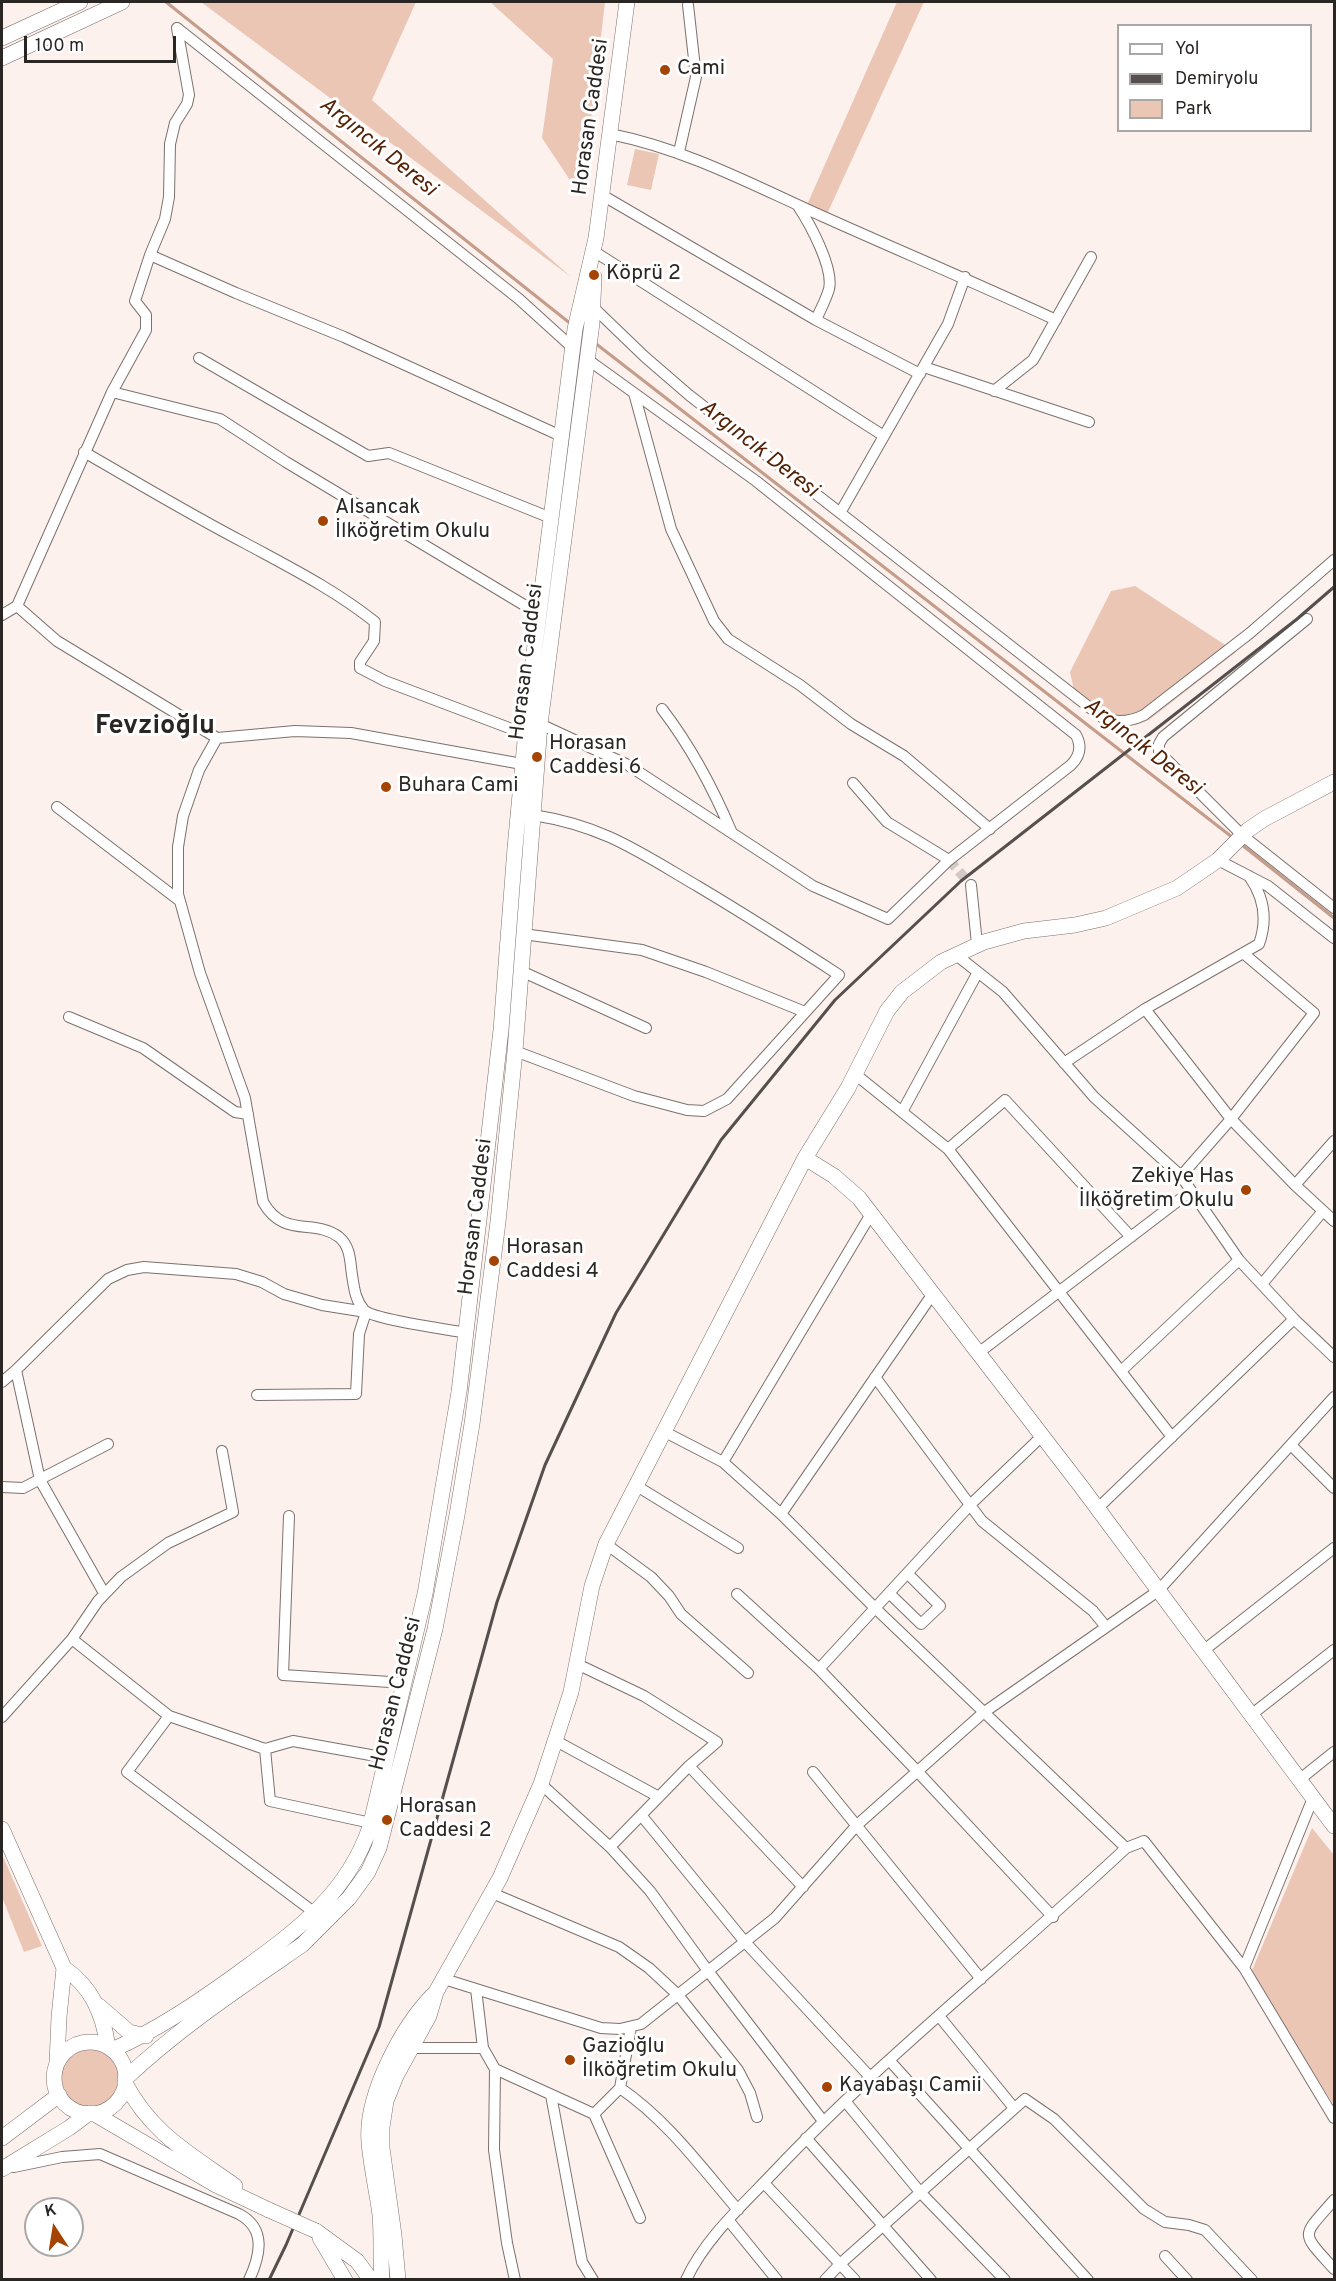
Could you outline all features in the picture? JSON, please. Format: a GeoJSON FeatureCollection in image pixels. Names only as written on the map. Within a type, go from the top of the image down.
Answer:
{"type":"FeatureCollection","features":[{"type":"Feature","properties":{"kind":"street"},"geometry":{"type":"LineString","coordinates":[[2,38],[80,2]]}},
{"type":"Feature","properties":{"kind":"street"},"geometry":{"type":"LineString","coordinates":[[2,57],[122,2]]}},
{"type":"Feature","properties":{"kind":"street","name":"Horasan Caddesi"},"geometry":{"type":"LineString","coordinates":[[125,2081],[146,2059],[214,2006],[314,1934],[338,1910],[363,1879],[380,1848],[427,1663],[457,1515],[491,1281],[515,1051],[540,724],[587,359],[593,307],[596,245],[627,2]]}},
{"type":"Feature","properties":{"kind":"street"},"geometry":{"type":"LineString","coordinates":[[679,152],[696,77],[688,5]]}},
{"type":"Feature","properties":{"kind":"street"},"geometry":{"type":"LineString","coordinates":[[2,615],[17,606],[112,392],[146,330],[146,315],[135,301],[167,209],[172,133],[187,104],[189,95],[177,28],[510,291],[573,348]]}},
{"type":"Feature","properties":{"kind":"street"},"geometry":{"type":"LineString","coordinates":[[610,134],[679,152],[966,277],[1056,320]]}},
{"type":"Feature","properties":{"kind":"street"},"geometry":{"type":"LineString","coordinates":[[602,195],[816,320],[922,371],[994,391],[1089,422]]}},
{"type":"Feature","properties":{"kind":"street"},"geometry":{"type":"LineString","coordinates":[[798,205],[819,243],[828,277],[829,288],[816,320]]}},
{"type":"Feature","properties":{"kind":"street"},"geometry":{"type":"LineString","coordinates":[[596,245],[884,436]]}},
{"type":"Feature","properties":{"kind":"street","name":"Horasan Caddesi"},"geometry":{"type":"LineString","coordinates":[[110,2049],[146,2036],[270,1952],[315,1913],[352,1867],[366,1841],[371,1823],[424,1594],[443,1492],[466,1333],[501,1030],[522,764],[539,614],[575,329],[596,245]]}},
{"type":"Feature","properties":{"kind":"street"},"geometry":{"type":"LineString","coordinates":[[150,255],[236,294],[344,336],[561,436]]}},
{"type":"Feature","properties":{"kind":"street"},"geometry":{"type":"LineString","coordinates":[[994,391],[1033,360],[1091,257]]}},
{"type":"Feature","properties":{"kind":"street"},"geometry":{"type":"LineString","coordinates":[[840,513],[948,324],[966,277]]}},
{"type":"Feature","properties":{"kind":"street"},"geometry":{"type":"LineString","coordinates":[[593,307],[667,377],[1103,718],[1117,722],[1131,720],[1150,711],[1250,633],[1335,560]]}},
{"type":"Feature","properties":{"kind":"street"},"geometry":{"type":"LineString","coordinates":[[199,358],[368,456],[389,453],[551,518]]}},
{"type":"Feature","properties":{"kind":"street"},"geometry":{"type":"LineString","coordinates":[[540,724],[628,765],[813,886],[888,919],[949,861],[1075,761],[1080,749],[1076,735],[756,482],[587,359]]}},
{"type":"Feature","properties":{"kind":"street"},"geometry":{"type":"LineString","coordinates":[[112,392],[220,419],[286,462],[539,614]]}},
{"type":"Feature","properties":{"kind":"street"},"geometry":{"type":"LineString","coordinates":[[634,393],[671,529],[714,621],[722,633],[735,644],[800,685],[851,724],[904,756],[990,829]]}},
{"type":"Feature","properties":{"kind":"street"},"geometry":{"type":"LineString","coordinates":[[84,452],[304,574],[375,622],[374,641],[360,662],[360,668],[385,681],[525,734]]}},
{"type":"Feature","properties":{"kind":"street"},"geometry":{"type":"LineString","coordinates":[[17,606],[57,641],[217,738],[295,731],[351,733],[522,764]]}},
{"type":"Feature","properties":{"kind":"street"},"geometry":{"type":"LineString","coordinates":[[1307,619],[1163,737],[1159,744],[1159,752],[1241,838],[1335,908]]}},
{"type":"Feature","properties":{"kind":"street"},"geometry":{"type":"LineString","coordinates":[[662,709],[683,736],[713,788],[732,834]]}},
{"type":"Feature","properties":{"kind":"street"},"geometry":{"type":"LineString","coordinates":[[217,738],[199,770],[183,816],[177,862],[180,901],[200,973],[228,1056],[241,1086],[248,1114],[260,1195],[267,1209],[283,1223],[330,1233],[340,1238],[348,1250],[357,1300],[370,1315],[466,1333]]}},
{"type":"Feature","properties":{"kind":"street"},"geometry":{"type":"LineString","coordinates":[[398,2280],[383,2160],[382,2127],[389,2092],[429,2016],[440,1986],[492,1893],[541,1784],[556,1741],[577,1664],[592,1586],[606,1544],[805,1158],[855,1074],[894,1001],[921,976],[955,954],[977,944],[1024,931],[1075,925],[1121,913],[1177,888],[1222,857],[1264,819],[1335,782]]}},
{"type":"Feature","properties":{"kind":"street"},"geometry":{"type":"LineString","coordinates":[[853,783],[887,822],[949,861]]}},
{"type":"Feature","properties":{"kind":"street"},"geometry":{"type":"LineString","coordinates":[[57,807],[180,901]]}},
{"type":"Feature","properties":{"kind":"street"},"geometry":{"type":"LineString","coordinates":[[515,1051],[634,1096],[687,1110],[704,1111],[727,1099],[839,975],[769,929],[629,845],[587,827],[532,815]]}},
{"type":"Feature","properties":{"kind":"street"},"geometry":{"type":"LineString","coordinates":[[1222,857],[1268,886],[1335,938]]}},
{"type":"Feature","properties":{"kind":"street"},"geometry":{"type":"LineString","coordinates":[[1064,1063],[1145,1010],[1259,944],[1264,920],[1262,902],[1249,876]]}},
{"type":"Feature","properties":{"kind":"street"},"geometry":{"type":"LineString","coordinates":[[971,885],[977,944]]}},
{"type":"Feature","properties":{"kind":"street"},"geometry":{"type":"LineString","coordinates":[[523,934],[642,950],[706,972],[805,1012]]}},
{"type":"Feature","properties":{"kind":"street"},"geometry":{"type":"LineString","coordinates":[[1181,1176],[1230,1119],[1314,1013],[1243,953]]}},
{"type":"Feature","properties":{"kind":"street"},"geometry":{"type":"LineString","coordinates":[[955,954],[1003,992],[1094,1097],[1181,1176],[1239,1260],[1294,1319],[1335,1357]]}},
{"type":"Feature","properties":{"kind":"street"},"geometry":{"type":"LineString","coordinates":[[521,971],[646,1028]]}},
{"type":"Feature","properties":{"kind":"street"},"geometry":{"type":"LineString","coordinates":[[902,1112],[978,972]]}},
{"type":"Feature","properties":{"kind":"street"},"geometry":{"type":"LineString","coordinates":[[1145,1010],[1230,1119],[1295,1185],[1335,1221]]}},
{"type":"Feature","properties":{"kind":"street"},"geometry":{"type":"LineString","coordinates":[[69,1017],[144,1048],[235,1112],[248,1114]]}},
{"type":"Feature","properties":{"kind":"street"},"geometry":{"type":"LineString","coordinates":[[855,1074],[948,1149],[1172,1437]]}},
{"type":"Feature","properties":{"kind":"street"},"geometry":{"type":"LineString","coordinates":[[948,1149],[1005,1100],[1131,1237]]}},
{"type":"Feature","properties":{"kind":"street"},"geometry":{"type":"LineString","coordinates":[[1295,1185],[1335,1141]]}},
{"type":"Feature","properties":{"kind":"street"},"geometry":{"type":"LineString","coordinates":[[805,1158],[847,1187],[871,1214],[1097,1509],[1335,1826]]}},
{"type":"Feature","properties":{"kind":"street"},"geometry":{"type":"LineString","coordinates":[[977,1354],[1191,1191]]}},
{"type":"Feature","properties":{"kind":"street"},"geometry":{"type":"LineString","coordinates":[[1262,1284],[1323,1211]]}},
{"type":"Feature","properties":{"kind":"street"},"geometry":{"type":"LineString","coordinates":[[723,1462],[871,1214]]}},
{"type":"Feature","properties":{"kind":"street"},"geometry":{"type":"LineString","coordinates":[[1120,1371],[1239,1260]]}},
{"type":"Feature","properties":{"kind":"street"},"geometry":{"type":"LineString","coordinates":[[2,1382],[108,1279],[120,1272],[135,1268],[152,1267],[236,1274],[262,1282],[284,1294],[322,1305],[366,1312]]}},
{"type":"Feature","properties":{"kind":"street"},"geometry":{"type":"LineString","coordinates":[[781,1514],[932,1295]]}},
{"type":"Feature","properties":{"kind":"street"},"geometry":{"type":"LineString","coordinates":[[257,1395],[356,1394],[359,1334],[366,1312]]}},
{"type":"Feature","properties":{"kind":"street"},"geometry":{"type":"LineString","coordinates":[[1097,1509],[1294,1319]]}},
{"type":"Feature","properties":{"kind":"street"},"geometry":{"type":"LineString","coordinates":[[16,1370],[40,1480],[104,1593]]}},
{"type":"Feature","properties":{"kind":"street"},"geometry":{"type":"LineString","coordinates":[[875,1377],[982,1521],[1093,1611],[1106,1627]]}},
{"type":"Feature","properties":{"kind":"street"},"geometry":{"type":"LineString","coordinates":[[440,1986],[476,1989],[601,2028],[631,2027],[641,2024],[775,1918],[857,1825],[984,1712],[1158,1591],[1335,1398]]}},
{"type":"Feature","properties":{"kind":"street"},"geometry":{"type":"LineString","coordinates":[[665,1432],[723,1462],[781,1514],[875,1608],[1126,1848]]}},
{"type":"Feature","properties":{"kind":"street"},"geometry":{"type":"LineString","coordinates":[[819,1669],[970,1505],[1041,1437]]}},
{"type":"Feature","properties":{"kind":"street"},"geometry":{"type":"LineString","coordinates":[[2,1487],[23,1488],[108,1444]]}},
{"type":"Feature","properties":{"kind":"street"},"geometry":{"type":"LineString","coordinates":[[1291,1445],[1335,1488]]}},
{"type":"Feature","properties":{"kind":"street"},"geometry":{"type":"LineString","coordinates":[[2,1717],[72,1640],[88,1613],[104,1593],[168,1543],[233,1512],[222,1451]]}},
{"type":"Feature","properties":{"kind":"street"},"geometry":{"type":"LineString","coordinates":[[635,1485],[738,1548]]}},
{"type":"Feature","properties":{"kind":"street"},"geometry":{"type":"LineString","coordinates":[[289,1516],[283,1674],[405,1683]]}},
{"type":"Feature","properties":{"kind":"street"},"geometry":{"type":"LineString","coordinates":[[606,1544],[651,1577],[669,1596],[681,1614],[748,1673]]}},
{"type":"Feature","properties":{"kind":"street"},"geometry":{"type":"LineString","coordinates":[[1203,1651],[1335,1548]]}},
{"type":"Feature","properties":{"kind":"street"},"geometry":{"type":"LineString","coordinates":[[889,1593],[921,1624],[940,1606],[908,1574]]}},
{"type":"Feature","properties":{"kind":"street"},"geometry":{"type":"LineString","coordinates":[[737,1594],[819,1669],[1053,1917]]}},
{"type":"Feature","properties":{"kind":"street"},"geometry":{"type":"LineString","coordinates":[[72,1640],[169,1716],[265,1749],[292,1741],[387,1758]]}},
{"type":"Feature","properties":{"kind":"street"},"geometry":{"type":"LineString","coordinates":[[1251,1715],[1335,1650]]}},
{"type":"Feature","properties":{"kind":"street"},"geometry":{"type":"LineString","coordinates":[[577,1664],[644,1695],[717,1742],[689,1766],[610,1846]]}},
{"type":"Feature","properties":{"kind":"street"},"geometry":{"type":"LineString","coordinates":[[169,1716],[127,1772],[315,1913]]}},
{"type":"Feature","properties":{"kind":"street"},"geometry":{"type":"LineString","coordinates":[[556,1741],[659,1797]]}},
{"type":"Feature","properties":{"kind":"street"},"geometry":{"type":"LineString","coordinates":[[265,1749],[270,1801],[371,1823]]}},
{"type":"Feature","properties":{"kind":"street"},"geometry":{"type":"LineString","coordinates":[[1299,1780],[1335,1752]]}},
{"type":"Feature","properties":{"kind":"street"},"geometry":{"type":"LineString","coordinates":[[689,1766],[803,1887]]}},
{"type":"Feature","properties":{"kind":"street"},"geometry":{"type":"LineString","coordinates":[[813,1772],[981,1979]]}},
{"type":"Feature","properties":{"kind":"street"},"geometry":{"type":"LineString","coordinates":[[541,1784],[610,1846],[650,1891],[823,2121]]}},
{"type":"Feature","properties":{"kind":"street"},"geometry":{"type":"LineString","coordinates":[[1244,1968],[1313,1798]]}},
{"type":"Feature","properties":{"kind":"street"},"geometry":{"type":"LineString","coordinates":[[641,1815],[745,1942],[871,2078]]}},
{"type":"Feature","properties":{"kind":"street"},"geometry":{"type":"LineString","coordinates":[[2,1829],[64,1968],[85,1986],[96,2003],[110,2049],[123,2064],[125,2081],[122,2093],[113,2105],[91,2113],[2,2170]]}},
{"type":"Feature","properties":{"kind":"street"},"geometry":{"type":"LineString","coordinates":[[686,2280],[693,2263],[738,2210],[823,2121],[889,2060],[1053,1917],[1126,1848],[1144,1841],[1244,1968],[1335,2118]]}},
{"type":"Feature","properties":{"kind":"street"},"geometry":{"type":"LineString","coordinates":[[492,1893],[619,1947],[649,1968],[678,1995],[738,2070],[750,2093],[757,2117]]}},
{"type":"Feature","properties":{"kind":"street"},"geometry":{"type":"LineString","coordinates":[[64,1968],[54,2077],[59,2095],[71,2109],[91,2113],[224,2189],[316,2231],[357,2261],[371,2280]]}},
{"type":"Feature","properties":{"kind":"street"},"geometry":{"type":"LineString","coordinates":[[382,2280],[379,2207],[369,2141],[372,2105],[391,2058],[420,2008],[440,1986]]}},
{"type":"Feature","properties":{"kind":"street"},"geometry":{"type":"LineString","coordinates":[[476,1989],[483,2048],[495,2069],[494,2150],[507,2243],[515,2280]]}},
{"type":"Feature","properties":{"kind":"street"},"geometry":{"type":"LineString","coordinates":[[96,2003],[129,2032],[146,2036]]}},
{"type":"Feature","properties":{"kind":"street"},"geometry":{"type":"LineString","coordinates":[[939,2016],[1014,2108]]}},
{"type":"Feature","properties":{"kind":"street"},"geometry":{"type":"LineString","coordinates":[[594,2114],[620,2088],[631,2027]]}},
{"type":"Feature","properties":{"kind":"street"},"geometry":{"type":"LineString","coordinates":[[57,2063],[66,2051],[79,2044],[94,2043],[110,2049]]}},
{"type":"Feature","properties":{"kind":"street"},"geometry":{"type":"LineString","coordinates":[[411,2048],[483,2048]]}},
{"type":"Feature","properties":{"kind":"street"},"geometry":{"type":"LineString","coordinates":[[889,2060],[1088,2280]]}},
{"type":"Feature","properties":{"kind":"street"},"geometry":{"type":"LineString","coordinates":[[495,2069],[594,2114],[640,2218]]}},
{"type":"Feature","properties":{"kind":"street"},"geometry":{"type":"LineString","coordinates":[[125,2081],[147,2117],[166,2137],[269,2210]]}},
{"type":"Feature","properties":{"kind":"street"},"geometry":{"type":"LineString","coordinates":[[620,2088],[665,2125],[738,2210]]}},
{"type":"Feature","properties":{"kind":"street"},"geometry":{"type":"LineString","coordinates":[[2,2138],[59,2095]]}},
{"type":"Feature","properties":{"kind":"street"},"geometry":{"type":"LineString","coordinates":[[551,2095],[582,2262],[593,2280]]}},
{"type":"Feature","properties":{"kind":"street"},"geometry":{"type":"LineString","coordinates":[[825,2280],[1024,2098],[1054,2119],[1144,2209],[1165,2222],[1190,2224],[1205,2230],[1252,2280]]}},
{"type":"Feature","properties":{"kind":"street"},"geometry":{"type":"LineString","coordinates":[[844,2101],[920,2192],[1005,2280]]}},
{"type":"Feature","properties":{"kind":"street"},"geometry":{"type":"LineString","coordinates":[[806,2138],[931,2280]]}},
{"type":"Feature","properties":{"kind":"street"},"geometry":{"type":"LineString","coordinates":[[2,2170],[75,2155],[100,2154],[239,2214],[247,2220],[257,2235],[259,2247],[259,2259],[249,2280]]}},
{"type":"Feature","properties":{"kind":"street"},"geometry":{"type":"LineString","coordinates":[[764,2183],[855,2280]]}},
{"type":"Feature","properties":{"kind":"street"},"geometry":{"type":"LineString","coordinates":[[1335,2200],[1310,2228],[1308,2235],[1309,2241],[1335,2269]]}},
{"type":"Feature","properties":{"kind":"street"},"geometry":{"type":"LineString","coordinates":[[729,2221],[777,2280]]}},
{"type":"Feature","properties":{"kind":"street"},"geometry":{"type":"LineString","coordinates":[[316,2231],[345,2280]]}},
{"type":"Feature","properties":{"kind":"street"},"geometry":{"type":"LineString","coordinates":[[348,2254],[367,2252],[381,2244]]}},
{"type":"Feature","properties":{"kind":"street"},"geometry":{"type":"LineString","coordinates":[[1164,2256],[1187,2280]]}},
{"type":"Feature","properties":{"kind":"green space"},"geometry":{"type":"Polygon","coordinates":[[[201,2],[416,2],[372,100],[571,277],[201,2]]]}},
{"type":"Feature","properties":{"kind":"green space"},"geometry":{"type":"Polygon","coordinates":[[[490,2],[605,2],[582,198],[542,138],[553,59],[490,2]]]}},
{"type":"Feature","properties":{"kind":"green space"},"geometry":{"type":"Polygon","coordinates":[[[897,2],[924,2],[827,214],[806,207],[897,2]]]}},
{"type":"Feature","properties":{"kind":"green space"},"geometry":{"type":"Polygon","coordinates":[[[635,149],[659,154],[651,190],[627,185],[635,149]]]}},
{"type":"Feature","properties":{"kind":"green space"},"geometry":{"type":"Polygon","coordinates":[[[1135,586],[1236,652],[1149,720],[1136,725],[1120,725],[1074,690],[1070,672],[1111,591],[1135,586]]]}},
{"type":"Feature","properties":{"kind":"green space"},"geometry":{"type":"Polygon","coordinates":[[[1312,1828],[1334,1855],[1334,2105],[1250,1975],[1312,1828]]]}},
{"type":"Feature","properties":{"kind":"green space"},"geometry":{"type":"Polygon","coordinates":[[[2,1854],[42,1946],[24,1952],[2,1897],[2,1854]]]}},
{"type":"Feature","properties":{"kind":"green space"},"geometry":{"type":"Polygon","coordinates":[[[90,2049],[106,2054],[114,2062],[119,2078],[114,2094],[106,2102],[90,2107],[74,2102],[66,2094],[61,2078],[66,2062],[74,2054],[90,2049]]]}},
{"type":"Feature","properties":{"kind":"waterway","name":"Argıncık Deresi"},"geometry":{"type":"LineString","coordinates":[[166,2],[571,324]]}},
{"type":"Feature","properties":{"kind":"waterway","name":"Argıncık Deresi"},"geometry":{"type":"LineString","coordinates":[[595,343],[1232,837]]}},
{"type":"Feature","properties":{"kind":"waterway","name":"Argıncık Deresi"},"geometry":{"type":"LineString","coordinates":[[1242,845],[1334,918]]}},
{"type":"Feature","properties":{"kind":"tunnel"},"geometry":{"type":"LineString","coordinates":[[949,860],[971,885]]}},
{"type":"Feature","properties":{"kind":"railway"},"geometry":{"type":"LineString","coordinates":[[269,2280],[379,2027],[497,1602],[545,1465],[616,1313],[721,1140],[835,1000],[961,881],[1297,619],[1334,587]]}},
{"type":"Feature","properties":{"kind":"place","name":"Cami"},"geometry":{"type":"Point","coordinates":[665,70]}},
{"type":"Feature","properties":{"kind":"place","name":"Köprü 2"},"geometry":{"type":"Point","coordinates":[594,275]}},
{"type":"Feature","properties":{"kind":"place","name":"Alsancak İlköğretim Okulu"},"geometry":{"type":"Point","coordinates":[323,521]}},
{"type":"Feature","properties":{"kind":"place","name":"Horasan Caddesi 6"},"geometry":{"type":"Point","coordinates":[537,757]}},
{"type":"Feature","properties":{"kind":"place","name":"Buhara Cami"},"geometry":{"type":"Point","coordinates":[386,787]}},
{"type":"Feature","properties":{"kind":"place","name":"Zekiye Has İlköğretim Okulu"},"geometry":{"type":"Point","coordinates":[1246,1190]}},
{"type":"Feature","properties":{"kind":"place","name":"Horasan Caddesi 4"},"geometry":{"type":"Point","coordinates":[494,1261]}},
{"type":"Feature","properties":{"kind":"place","name":"Horasan Caddesi 2"},"geometry":{"type":"Point","coordinates":[387,1820]}},
{"type":"Feature","properties":{"kind":"place","name":"Gazioğlu İlköğretim Okulu"},"geometry":{"type":"Point","coordinates":[570,2060]}},
{"type":"Feature","properties":{"kind":"place","name":"Kayabaşı Camii"},"geometry":{"type":"Point","coordinates":[827,2087]}},
{"type":"Feature","properties":{"kind":"district","name":"Fevzioğlu"},"geometry":{"type":"Point","coordinates":[155,728]}}]}
